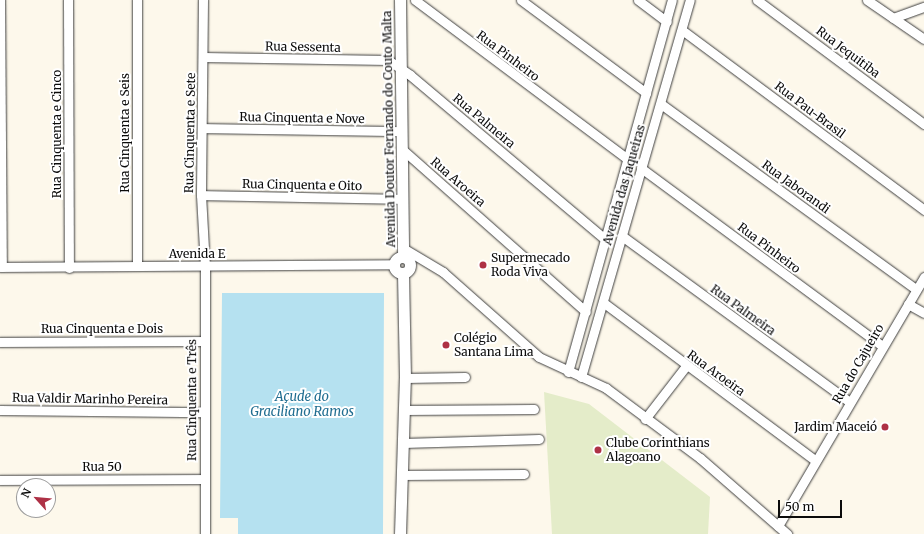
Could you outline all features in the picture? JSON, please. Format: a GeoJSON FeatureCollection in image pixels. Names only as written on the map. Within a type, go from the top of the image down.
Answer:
{"type":"FeatureCollection","features":[{"type":"Feature","properties":{"kind":"street"},"geometry":{"type":"LineString","coordinates":[[0,0],[1,267]]}},
{"type":"Feature","properties":{"kind":"street","name":"Rua Cinquenta e Cinco"},"geometry":{"type":"LineString","coordinates":[[68,0],[68,268]]}},
{"type":"Feature","properties":{"kind":"street","name":"Rua Cinquenta e Seis"},"geometry":{"type":"LineString","coordinates":[[137,0],[137,266]]}},
{"type":"Feature","properties":{"kind":"street","name":"Rua Cinquenta e Sete"},"geometry":{"type":"LineString","coordinates":[[203,0],[201,195],[205,267]]}},
{"type":"Feature","properties":{"kind":"street","name":"Avenida Doutor Fernando do Couto Malta"},"geometry":{"type":"LineString","coordinates":[[400,0],[403,150],[403,253],[410,262],[407,271],[403,273]]}},
{"type":"Feature","properties":{"kind":"street","name":"Rua Pinheiro"},"geometry":{"type":"LineString","coordinates":[[415,0],[626,158]]}},
{"type":"Feature","properties":{"kind":"street"},"geometry":{"type":"LineString","coordinates":[[521,0],[646,93]]}},
{"type":"Feature","properties":{"kind":"street"},"geometry":{"type":"LineString","coordinates":[[638,0],[667,22]]}},
{"type":"Feature","properties":{"kind":"street","name":"Avenida das Jaqueiras"},"geometry":{"type":"LineString","coordinates":[[568,372],[586,312],[626,158],[667,22],[672,0]]}},
{"type":"Feature","properties":{"kind":"street","name":"Avenida das Jaqueiras"},"geometry":{"type":"LineString","coordinates":[[581,377],[604,303],[641,168],[661,104],[690,0]]}},
{"type":"Feature","properties":{"kind":"street","name":"Rua Jequitiba"},"geometry":{"type":"LineString","coordinates":[[757,0],[924,124]]}},
{"type":"Feature","properties":{"kind":"street"},"geometry":{"type":"LineString","coordinates":[[867,0],[924,39]]}},
{"type":"Feature","properties":{"kind":"street"},"geometry":{"type":"LineString","coordinates":[[893,18],[924,7]]}},
{"type":"Feature","properties":{"kind":"street","name":"Rua Pau-Brasil"},"geometry":{"type":"LineString","coordinates":[[682,30],[924,210]]}},
{"type":"Feature","properties":{"kind":"street","name":"Rua Sessenta"},"geometry":{"type":"LineString","coordinates":[[203,57],[388,60],[401,68]]}},
{"type":"Feature","properties":{"kind":"street","name":"Rua Palmeira"},"geometry":{"type":"LineString","coordinates":[[401,68],[605,239]]}},
{"type":"Feature","properties":{"kind":"street"},"geometry":{"type":"LineString","coordinates":[[652,72],[669,73]]}},
{"type":"Feature","properties":{"kind":"street","name":"Rua Jaborandi"},"geometry":{"type":"LineString","coordinates":[[661,104],[916,289]]}},
{"type":"Feature","properties":{"kind":"street","name":"Rua Cinquenta e Nove"},"geometry":{"type":"LineString","coordinates":[[202,128],[402,131]]}},
{"type":"Feature","properties":{"kind":"street","name":"Rua Aroeira"},"geometry":{"type":"LineString","coordinates":[[403,150],[586,312]]}},
{"type":"Feature","properties":{"kind":"street","name":"Rua Pinheiro"},"geometry":{"type":"LineString","coordinates":[[641,168],[882,346]]}},
{"type":"Feature","properties":{"kind":"street","name":"Rua Cinquenta e Oito"},"geometry":{"type":"LineString","coordinates":[[201,195],[403,199]]}},
{"type":"Feature","properties":{"kind":"street","name":"Rua Palmeira"},"geometry":{"type":"LineString","coordinates":[[622,236],[850,402]]}},
{"type":"Feature","properties":{"kind":"street"},"geometry":{"type":"LineString","coordinates":[[403,253],[443,272],[540,357],[568,372],[606,388],[645,419],[700,458],[787,534]]}},
{"type":"Feature","properties":{"kind":"street","name":"Avenida Doutor Fernando do Couto Malta"},"geometry":{"type":"LineString","coordinates":[[403,253],[395,260],[394,264],[395,268],[403,273]]}},
{"type":"Feature","properties":{"kind":"street","name":"Avenida E"},"geometry":{"type":"LineString","coordinates":[[1,267],[205,267],[394,264]]}},
{"type":"Feature","properties":{"kind":"street","name":"Rua Cinquenta e Três"},"geometry":{"type":"LineString","coordinates":[[205,267],[205,534]]}},
{"type":"Feature","properties":{"kind":"street","name":"Avenida Doutor Fernando do Couto Malta"},"geometry":{"type":"LineString","coordinates":[[400,534],[405,378],[403,273]]}},
{"type":"Feature","properties":{"kind":"street","name":"Rua do Cajueiro"},"geometry":{"type":"LineString","coordinates":[[778,526],[882,346],[924,278]]}},
{"type":"Feature","properties":{"kind":"street","name":"Rua Aroeira"},"geometry":{"type":"LineString","coordinates":[[604,303],[686,366],[815,460]]}},
{"type":"Feature","properties":{"kind":"street"},"geometry":{"type":"LineString","coordinates":[[908,304],[924,313]]}},
{"type":"Feature","properties":{"kind":"street","name":"Rua Cinquenta e Dois"},"geometry":{"type":"LineString","coordinates":[[0,342],[204,341]]}},
{"type":"Feature","properties":{"kind":"street"},"geometry":{"type":"LineString","coordinates":[[645,419],[686,366]]}},
{"type":"Feature","properties":{"kind":"street"},"geometry":{"type":"LineString","coordinates":[[405,378],[465,378]]}},
{"type":"Feature","properties":{"kind":"street"},"geometry":{"type":"LineString","coordinates":[[404,410],[534,409]]}},
{"type":"Feature","properties":{"kind":"street","name":"Rua Valdir Marinho Pereira"},"geometry":{"type":"LineString","coordinates":[[0,410],[205,412]]}},
{"type":"Feature","properties":{"kind":"street"},"geometry":{"type":"LineString","coordinates":[[403,443],[539,439]]}},
{"type":"Feature","properties":{"kind":"street"},"geometry":{"type":"LineString","coordinates":[[401,475],[524,474]]}},
{"type":"Feature","properties":{"kind":"street","name":"Rua 50"},"geometry":{"type":"LineString","coordinates":[[0,480],[205,479]]}},
{"type":"Feature","properties":{"kind":"green space","name":"Clube Corinthians Alagoano"},"geometry":{"type":"Polygon","coordinates":[[[544,392],[589,404],[710,497],[708,534],[552,534],[544,392]]]}},
{"type":"Feature","properties":{"kind":"water","name":"Açude do Graciliano Ramos"},"geometry":{"type":"Polygon","coordinates":[[[222,293],[384,293],[383,534],[238,534],[238,518],[220,518],[222,293]]]}},
{"type":"Feature","properties":{"kind":"place","name":"Supermecado Roda Viva"},"geometry":{"type":"Point","coordinates":[483,265]}},
{"type":"Feature","properties":{"kind":"place","name":"Colégio Santana Lima"},"geometry":{"type":"Point","coordinates":[446,345]}},
{"type":"Feature","properties":{"kind":"place","name":"Jardim Maceió"},"geometry":{"type":"Point","coordinates":[885,427]}},
{"type":"Feature","properties":{"kind":"place","name":"Clube Corinthians Alagoano"},"geometry":{"type":"Point","coordinates":[598,450]}}]}
